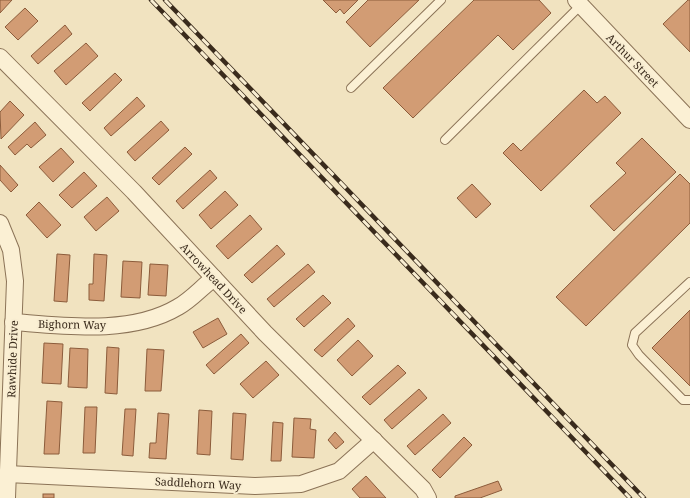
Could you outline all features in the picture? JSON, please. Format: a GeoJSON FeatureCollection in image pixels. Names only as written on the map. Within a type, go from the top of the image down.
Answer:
{"type":"FeatureCollection","features":[{"type":"Feature","properties":{"kind":"street","name":"Arthur Street"},"geometry":{"type":"LineString","coordinates":[[579,2],[689,116]]}},
{"type":"Feature","properties":{"kind":"street","name":"Arrowhead Drive"},"geometry":{"type":"LineString","coordinates":[[0,57],[134,192],[265,333],[423,488],[428,498]]}},
{"type":"Feature","properties":{"kind":"street","name":"Rawhide Drive"},"geometry":{"type":"LineString","coordinates":[[0,223],[11,250],[14,281],[13,322],[5,378],[8,474],[7,498]]}},
{"type":"Feature","properties":{"kind":"street","name":"Bighorn Way"},"geometry":{"type":"LineString","coordinates":[[13,322],[93,327],[141,322],[178,307],[214,278]]}},
{"type":"Feature","properties":{"kind":"street","name":"Saddlehorn Way"},"geometry":{"type":"LineString","coordinates":[[8,474],[255,486],[301,484],[339,471],[374,440]]}},
{"type":"Feature","properties":{"kind":"lane"},"geometry":{"type":"LineString","coordinates":[[351,88],[441,0]]}},
{"type":"Feature","properties":{"kind":"lane"},"geometry":{"type":"LineString","coordinates":[[445,140],[579,2]]}},
{"type":"Feature","properties":{"kind":"lane"},"geometry":{"type":"LineString","coordinates":[[690,282],[635,333],[632,345],[639,355],[684,400],[690,400]]}},
{"type":"Feature","properties":{"kind":"building"},"geometry":{"type":"Polygon","coordinates":[[[0,0],[12,0],[0,13],[0,0]]]}},
{"type":"Feature","properties":{"kind":"building"},"geometry":{"type":"Polygon","coordinates":[[[323,0],[358,0],[344,14],[340,9],[336,13],[323,0]]]}},
{"type":"Feature","properties":{"kind":"building"},"geometry":{"type":"Polygon","coordinates":[[[368,0],[419,0],[370,47],[346,22],[368,0]]]}},
{"type":"Feature","properties":{"kind":"building"},"geometry":{"type":"Polygon","coordinates":[[[474,0],[539,0],[551,13],[513,50],[498,35],[413,118],[383,88],[474,0]]]}},
{"type":"Feature","properties":{"kind":"building"},"geometry":{"type":"Polygon","coordinates":[[[688,0],[690,0],[690,52],[663,24],[688,0]]]}},
{"type":"Feature","properties":{"kind":"building"},"geometry":{"type":"Polygon","coordinates":[[[25,8],[38,21],[18,40],[5,27],[25,8]]]}},
{"type":"Feature","properties":{"kind":"building"},"geometry":{"type":"Polygon","coordinates":[[[65,25],[72,34],[38,64],[31,56],[65,25]]]}},
{"type":"Feature","properties":{"kind":"building"},"geometry":{"type":"Polygon","coordinates":[[[86,43],[98,56],[66,85],[54,71],[86,43]]]}},
{"type":"Feature","properties":{"kind":"building"},"geometry":{"type":"Polygon","coordinates":[[[115,73],[122,80],[90,111],[82,103],[115,73]]]}},
{"type":"Feature","properties":{"kind":"building"},"geometry":{"type":"Polygon","coordinates":[[[584,90],[597,103],[605,96],[621,113],[541,191],[503,153],[513,143],[521,151],[584,90]]]}},
{"type":"Feature","properties":{"kind":"building"},"geometry":{"type":"Polygon","coordinates":[[[137,97],[145,106],[111,136],[104,128],[137,97]]]}},
{"type":"Feature","properties":{"kind":"building"},"geometry":{"type":"Polygon","coordinates":[[[10,101],[24,115],[1,139],[0,112],[10,101]]]}},
{"type":"Feature","properties":{"kind":"building"},"geometry":{"type":"Polygon","coordinates":[[[161,121],[169,130],[135,161],[127,152],[161,121]]]}},
{"type":"Feature","properties":{"kind":"building"},"geometry":{"type":"Polygon","coordinates":[[[35,122],[46,135],[31,148],[27,144],[15,155],[8,147],[35,122]]]}},
{"type":"Feature","properties":{"kind":"building"},"geometry":{"type":"Polygon","coordinates":[[[642,138],[676,172],[614,231],[590,206],[626,173],[616,163],[642,138]]]}},
{"type":"Feature","properties":{"kind":"building"},"geometry":{"type":"Polygon","coordinates":[[[185,147],[192,154],[159,185],[152,178],[185,147]]]}},
{"type":"Feature","properties":{"kind":"building"},"geometry":{"type":"Polygon","coordinates":[[[61,148],[74,162],[53,182],[39,167],[61,148]]]}},
{"type":"Feature","properties":{"kind":"building"},"geometry":{"type":"Polygon","coordinates":[[[0,165],[18,185],[11,192],[0,180],[0,165]]]}},
{"type":"Feature","properties":{"kind":"building"},"geometry":{"type":"Polygon","coordinates":[[[210,170],[217,178],[183,209],[176,201],[210,170]]]}},
{"type":"Feature","properties":{"kind":"building"},"geometry":{"type":"Polygon","coordinates":[[[84,172],[97,186],[72,208],[59,195],[84,172]]]}},
{"type":"Feature","properties":{"kind":"building"},"geometry":{"type":"Polygon","coordinates":[[[680,174],[690,184],[690,223],[586,326],[556,297],[680,174]]]}},
{"type":"Feature","properties":{"kind":"building"},"geometry":{"type":"Polygon","coordinates":[[[472,184],[491,204],[476,218],[457,198],[472,184]]]}},
{"type":"Feature","properties":{"kind":"building"},"geometry":{"type":"Polygon","coordinates":[[[225,191],[238,205],[211,229],[199,215],[225,191]]]}},
{"type":"Feature","properties":{"kind":"building"},"geometry":{"type":"Polygon","coordinates":[[[107,197],[119,211],[96,231],[84,217],[107,197]]]}},
{"type":"Feature","properties":{"kind":"building"},"geometry":{"type":"Polygon","coordinates":[[[39,202],[61,225],[47,238],[26,215],[39,202]]]}},
{"type":"Feature","properties":{"kind":"building"},"geometry":{"type":"Polygon","coordinates":[[[250,215],[262,229],[228,259],[216,246],[250,215]]]}},
{"type":"Feature","properties":{"kind":"building"},"geometry":{"type":"Polygon","coordinates":[[[277,245],[285,254],[252,283],[244,275],[277,245]]]}},
{"type":"Feature","properties":{"kind":"building"},"geometry":{"type":"Polygon","coordinates":[[[57,254],[70,255],[67,302],[54,301],[57,254]]]}},
{"type":"Feature","properties":{"kind":"building"},"geometry":{"type":"Polygon","coordinates":[[[94,254],[107,255],[104,301],[89,300],[89,284],[93,284],[94,254]]]}},
{"type":"Feature","properties":{"kind":"building"},"geometry":{"type":"Polygon","coordinates":[[[123,261],[142,262],[140,298],[121,297],[123,261]]]}},
{"type":"Feature","properties":{"kind":"building"},"geometry":{"type":"Polygon","coordinates":[[[150,264],[168,265],[166,296],[148,295],[150,264]]]}},
{"type":"Feature","properties":{"kind":"building"},"geometry":{"type":"Polygon","coordinates":[[[308,264],[315,272],[274,307],[267,299],[308,264]]]}},
{"type":"Feature","properties":{"kind":"building"},"geometry":{"type":"Polygon","coordinates":[[[323,295],[331,303],[304,327],[296,319],[323,295]]]}},
{"type":"Feature","properties":{"kind":"building"},"geometry":{"type":"Polygon","coordinates":[[[690,310],[690,386],[652,348],[690,310]]]}},
{"type":"Feature","properties":{"kind":"building"},"geometry":{"type":"Polygon","coordinates":[[[218,318],[227,334],[203,348],[193,332],[218,318]]]}},
{"type":"Feature","properties":{"kind":"building"},"geometry":{"type":"Polygon","coordinates":[[[348,318],[355,326],[322,357],[314,350],[348,318]]]}},
{"type":"Feature","properties":{"kind":"building"},"geometry":{"type":"Polygon","coordinates":[[[241,334],[249,343],[214,374],[206,365],[241,334]]]}},
{"type":"Feature","properties":{"kind":"building"},"geometry":{"type":"Polygon","coordinates":[[[358,340],[373,356],[352,376],[337,360],[358,340]]]}},
{"type":"Feature","properties":{"kind":"building"},"geometry":{"type":"Polygon","coordinates":[[[44,343],[63,344],[61,384],[42,383],[44,343]]]}},
{"type":"Feature","properties":{"kind":"building"},"geometry":{"type":"Polygon","coordinates":[[[107,347],[119,348],[117,394],[105,393],[107,347]]]}},
{"type":"Feature","properties":{"kind":"building"},"geometry":{"type":"Polygon","coordinates":[[[70,348],[88,349],[87,388],[68,387],[70,348]]]}},
{"type":"Feature","properties":{"kind":"building"},"geometry":{"type":"Polygon","coordinates":[[[147,349],[164,350],[161,391],[145,391],[147,349]]]}},
{"type":"Feature","properties":{"kind":"building"},"geometry":{"type":"Polygon","coordinates":[[[266,361],[279,375],[253,398],[240,384],[266,361]]]}},
{"type":"Feature","properties":{"kind":"building"},"geometry":{"type":"Polygon","coordinates":[[[398,365],[406,373],[370,405],[362,397],[398,365]]]}},
{"type":"Feature","properties":{"kind":"building"},"geometry":{"type":"Polygon","coordinates":[[[419,389],[427,398],[392,429],[384,420],[419,389]]]}},
{"type":"Feature","properties":{"kind":"building"},"geometry":{"type":"Polygon","coordinates":[[[47,401],[62,402],[59,454],[44,454],[47,401]]]}},
{"type":"Feature","properties":{"kind":"building"},"geometry":{"type":"Polygon","coordinates":[[[85,407],[97,407],[95,453],[83,453],[85,407]]]}},
{"type":"Feature","properties":{"kind":"building"},"geometry":{"type":"Polygon","coordinates":[[[125,409],[136,409],[133,456],[122,455],[125,409]]]}},
{"type":"Feature","properties":{"kind":"building"},"geometry":{"type":"Polygon","coordinates":[[[199,410],[212,411],[210,455],[197,454],[199,410]]]}},
{"type":"Feature","properties":{"kind":"building"},"geometry":{"type":"Polygon","coordinates":[[[158,413],[169,414],[166,459],[149,458],[150,443],[156,443],[158,413]]]}},
{"type":"Feature","properties":{"kind":"building"},"geometry":{"type":"Polygon","coordinates":[[[233,413],[246,414],[243,460],[231,459],[233,413]]]}},
{"type":"Feature","properties":{"kind":"building"},"geometry":{"type":"Polygon","coordinates":[[[443,414],[451,423],[415,455],[407,446],[443,414]]]}},
{"type":"Feature","properties":{"kind":"building"},"geometry":{"type":"Polygon","coordinates":[[[294,418],[311,419],[310,429],[316,430],[314,458],[292,457],[294,418]]]}},
{"type":"Feature","properties":{"kind":"building"},"geometry":{"type":"Polygon","coordinates":[[[273,422],[283,423],[281,461],[271,461],[273,422]]]}},
{"type":"Feature","properties":{"kind":"building"},"geometry":{"type":"Polygon","coordinates":[[[335,432],[344,442],[336,449],[328,440],[335,432]]]}},
{"type":"Feature","properties":{"kind":"building"},"geometry":{"type":"Polygon","coordinates":[[[464,437],[472,445],[440,478],[432,470],[464,437]]]}},
{"type":"Feature","properties":{"kind":"building"},"geometry":{"type":"Polygon","coordinates":[[[366,476],[386,498],[360,498],[352,489],[366,476]]]}},
{"type":"Feature","properties":{"kind":"building"},"geometry":{"type":"Polygon","coordinates":[[[498,481],[502,490],[480,498],[455,498],[455,496],[498,481]]]}},
{"type":"Feature","properties":{"kind":"building"},"geometry":{"type":"Polygon","coordinates":[[[43,494],[54,494],[54,498],[43,498],[43,494]]]}},
{"type":"Feature","properties":{"kind":"railway"},"geometry":{"type":"LineString","coordinates":[[151,0],[630,498]]}},
{"type":"Feature","properties":{"kind":"railway"},"geometry":{"type":"LineString","coordinates":[[165,0],[644,498]]}}]}
